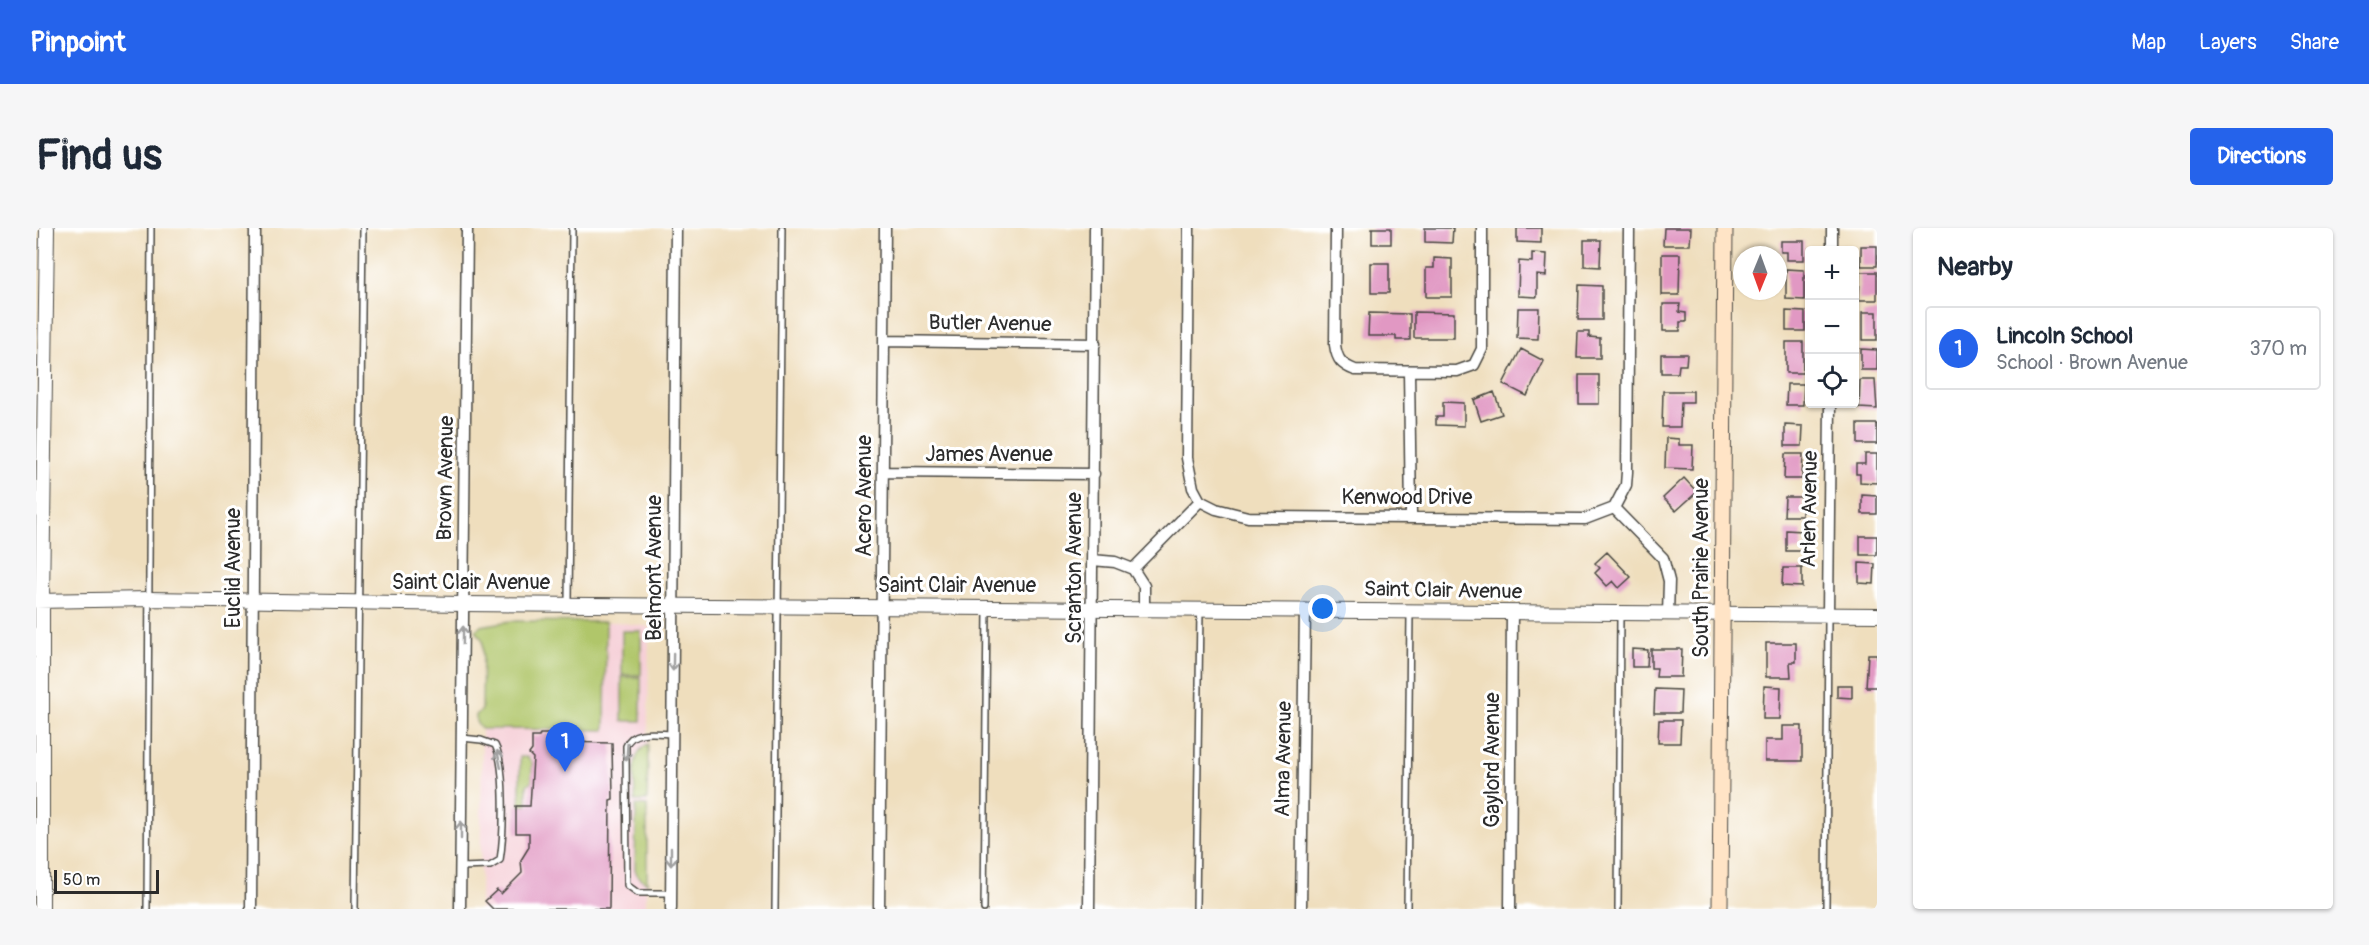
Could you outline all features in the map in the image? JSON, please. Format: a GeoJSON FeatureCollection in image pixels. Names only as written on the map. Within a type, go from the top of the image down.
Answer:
{"type":"FeatureCollection","features":[{"type":"Feature","properties":{"kind":"main road","name":"South Prairie Avenue"},"geometry":{"type":"LineString","coordinates":[[1720,909],[1725,228]]}},
{"type":"Feature","properties":{"kind":"street"},"geometry":{"type":"LineString","coordinates":[[42,909],[39,601],[47,228]]}},
{"type":"Feature","properties":{"kind":"street","name":"Euclid Avenue"},"geometry":{"type":"LineString","coordinates":[[251,909],[255,228]]}},
{"type":"Feature","properties":{"kind":"street","name":"Brown Avenue"},"geometry":{"type":"LineString","coordinates":[[460,909],[467,228]]}},
{"type":"Feature","properties":{"kind":"street","name":"Belmont Avenue"},"geometry":{"type":"LineString","coordinates":[[671,909],[676,228]]}},
{"type":"Feature","properties":{"kind":"street","name":"Acero Avenue"},"geometry":{"type":"LineString","coordinates":[[879,909],[885,228]]}},
{"type":"Feature","properties":{"kind":"street","name":"Scranton Avenue"},"geometry":{"type":"LineString","coordinates":[[1089,909],[1095,228]]}},
{"type":"Feature","properties":{"kind":"street"},"geometry":{"type":"LineString","coordinates":[[1133,569],[1200,501],[1193,488],[1187,458],[1190,228]]}},
{"type":"Feature","properties":{"kind":"street"},"geometry":{"type":"LineString","coordinates":[[1336,228],[1335,345],[1338,359],[1345,366],[1355,370],[1409,371],[1457,371],[1474,365],[1479,358],[1482,228]]}},
{"type":"Feature","properties":{"kind":"street"},"geometry":{"type":"LineString","coordinates":[[1629,228],[1627,472],[1626,485],[1614,508],[1663,558],[1668,581],[1668,614]]}},
{"type":"Feature","properties":{"kind":"street"},"geometry":{"type":"LineString","coordinates":[[1832,228],[1832,246]]}},
{"type":"Feature","properties":{"kind":"street","name":"Butler Avenue"},"geometry":{"type":"LineString","coordinates":[[884,341],[1095,344]]}},
{"type":"Feature","properties":{"kind":"street"},"geometry":{"type":"LineString","coordinates":[[1409,371],[1411,516]]}},
{"type":"Feature","properties":{"kind":"street","name":"Arlen Avenue"},"geometry":{"type":"LineString","coordinates":[[1828,614],[1830,408]]}},
{"type":"Feature","properties":{"kind":"street","name":"James Avenue"},"geometry":{"type":"LineString","coordinates":[[883,472],[1094,474]]}},
{"type":"Feature","properties":{"kind":"street","name":"Kenwood Drive"},"geometry":{"type":"LineString","coordinates":[[1200,501],[1216,510],[1248,517],[1411,516],[1585,519],[1614,508]]}},
{"type":"Feature","properties":{"kind":"street"},"geometry":{"type":"LineString","coordinates":[[1092,560],[1115,562],[1133,569],[1144,586],[1144,608]]}},
{"type":"Feature","properties":{"kind":"street","name":"Saint Clair Avenue"},"geometry":{"type":"LineString","coordinates":[[39,601],[149,599],[463,604],[568,603],[1877,615]]}},
{"type":"Feature","properties":{"kind":"street","name":"Alma Avenue"},"geometry":{"type":"LineString","coordinates":[[1301,909],[1305,609]]}},
{"type":"Feature","properties":{"kind":"street","name":"Gaylord Avenue"},"geometry":{"type":"LineString","coordinates":[[1510,909],[1512,611]]}},
{"type":"Feature","properties":{"kind":"lane"},"geometry":{"type":"LineString","coordinates":[[147,909],[151,228]]}},
{"type":"Feature","properties":{"kind":"lane"},"geometry":{"type":"LineString","coordinates":[[355,909],[363,228]]}},
{"type":"Feature","properties":{"kind":"lane"},"geometry":{"type":"LineString","coordinates":[[568,603],[572,228]]}},
{"type":"Feature","properties":{"kind":"lane"},"geometry":{"type":"LineString","coordinates":[[775,909],[782,228]]}},
{"type":"Feature","properties":{"kind":"lane"},"geometry":{"type":"LineString","coordinates":[[984,909],[987,607]]}},
{"type":"Feature","properties":{"kind":"lane"},"geometry":{"type":"LineString","coordinates":[[1196,909],[1200,609]]}},
{"type":"Feature","properties":{"kind":"lane"},"geometry":{"type":"LineString","coordinates":[[1407,909],[1410,610]]}},
{"type":"Feature","properties":{"kind":"lane"},"geometry":{"type":"LineString","coordinates":[[1618,909],[1620,613]]}},
{"type":"Feature","properties":{"kind":"lane"},"geometry":{"type":"LineString","coordinates":[[1826,909],[1828,614]]}},
{"type":"Feature","properties":{"kind":"lane"},"geometry":{"type":"LineString","coordinates":[[671,893],[638,893],[627,885],[626,758],[628,741],[633,736],[673,734]]}},
{"type":"Feature","properties":{"kind":"lane"},"geometry":{"type":"LineString","coordinates":[[461,867],[490,866],[500,860],[502,801],[501,765],[495,745],[482,740],[462,738]]}},
{"type":"Feature","properties":{"kind":"shaded area"},"geometry":{"type":"Polygon","coordinates":[[[511,621],[616,622],[649,627],[646,909],[480,909],[482,729],[476,722],[476,715],[482,710],[483,641],[476,630],[480,626],[511,621]]]}},
{"type":"Feature","properties":{"kind":"green space"},"geometry":{"type":"Polygon","coordinates":[[[511,621],[606,622],[605,730],[482,729],[476,722],[476,715],[482,710],[483,641],[476,630],[480,626],[511,621]]]}},
{"type":"Feature","properties":{"kind":"green space"},"geometry":{"type":"Polygon","coordinates":[[[622,631],[641,631],[641,675],[622,675],[622,631]]]}},
{"type":"Feature","properties":{"kind":"green space"},"geometry":{"type":"Polygon","coordinates":[[[622,677],[641,677],[641,721],[622,721],[622,677]]]}},
{"type":"Feature","properties":{"kind":"green space"},"geometry":{"type":"Polygon","coordinates":[[[648,744],[647,801],[635,801],[634,769],[638,754],[648,744]]]}},
{"type":"Feature","properties":{"kind":"green space"},"geometry":{"type":"Polygon","coordinates":[[[520,757],[527,757],[532,763],[532,781],[527,785],[527,806],[520,805],[520,757]]]}},
{"type":"Feature","properties":{"kind":"green space"},"geometry":{"type":"Polygon","coordinates":[[[636,805],[647,806],[647,883],[637,875],[635,869],[636,805]]]}},
{"type":"Feature","properties":{"kind":"building"},"geometry":{"type":"Polygon","coordinates":[[[1372,228],[1391,228],[1391,244],[1372,244],[1372,228]]]}},
{"type":"Feature","properties":{"kind":"building"},"geometry":{"type":"Polygon","coordinates":[[[1425,228],[1453,228],[1452,243],[1425,242],[1425,228]]]}},
{"type":"Feature","properties":{"kind":"building"},"geometry":{"type":"Polygon","coordinates":[[[1517,228],[1541,228],[1541,243],[1517,242],[1517,228]]]}},
{"type":"Feature","properties":{"kind":"building"},"geometry":{"type":"Polygon","coordinates":[[[1664,228],[1691,228],[1690,245],[1663,245],[1664,228]]]}},
{"type":"Feature","properties":{"kind":"building"},"geometry":{"type":"Polygon","coordinates":[[[1584,240],[1601,240],[1600,267],[1584,266],[1584,240]]]}},
{"type":"Feature","properties":{"kind":"building"},"geometry":{"type":"Polygon","coordinates":[[[1781,241],[1804,241],[1804,260],[1787,260],[1787,246],[1781,246],[1781,241]]]}},
{"type":"Feature","properties":{"kind":"building"},"geometry":{"type":"Polygon","coordinates":[[[1861,246],[1877,246],[1877,266],[1861,266],[1861,246]]]}},
{"type":"Feature","properties":{"kind":"building"},"geometry":{"type":"Polygon","coordinates":[[[1532,253],[1547,254],[1546,276],[1537,275],[1537,297],[1518,296],[1519,261],[1532,262],[1532,253]]]}},
{"type":"Feature","properties":{"kind":"building"},"geometry":{"type":"Polygon","coordinates":[[[1662,254],[1680,254],[1679,295],[1662,295],[1662,254]]]}},
{"type":"Feature","properties":{"kind":"building"},"geometry":{"type":"Polygon","coordinates":[[[1434,258],[1452,259],[1452,297],[1426,297],[1426,268],[1434,268],[1434,258]]]}},
{"type":"Feature","properties":{"kind":"building"},"geometry":{"type":"Polygon","coordinates":[[[1371,263],[1389,263],[1389,293],[1371,293],[1371,263]]]}},
{"type":"Feature","properties":{"kind":"building"},"geometry":{"type":"Polygon","coordinates":[[[1787,269],[1804,270],[1804,300],[1787,299],[1787,269]]]}},
{"type":"Feature","properties":{"kind":"building"},"geometry":{"type":"Polygon","coordinates":[[[1860,272],[1877,272],[1877,300],[1859,300],[1860,272]]]}},
{"type":"Feature","properties":{"kind":"building"},"geometry":{"type":"Polygon","coordinates":[[[1579,285],[1602,286],[1602,320],[1578,320],[1579,285]]]}},
{"type":"Feature","properties":{"kind":"building"},"geometry":{"type":"Polygon","coordinates":[[[1663,304],[1680,304],[1679,312],[1686,313],[1686,322],[1680,322],[1680,331],[1663,331],[1663,304]]]}},
{"type":"Feature","properties":{"kind":"building"},"geometry":{"type":"Polygon","coordinates":[[[1518,308],[1539,308],[1538,339],[1517,338],[1518,308]]]}},
{"type":"Feature","properties":{"kind":"building"},"geometry":{"type":"Polygon","coordinates":[[[1786,311],[1805,312],[1805,331],[1786,331],[1786,311]]]}},
{"type":"Feature","properties":{"kind":"building"},"geometry":{"type":"Polygon","coordinates":[[[1414,312],[1454,313],[1454,338],[1414,338],[1414,312]]]}},
{"type":"Feature","properties":{"kind":"building"},"geometry":{"type":"Polygon","coordinates":[[[1863,312],[1877,312],[1877,340],[1863,340],[1863,312]]]}},
{"type":"Feature","properties":{"kind":"building"},"geometry":{"type":"Polygon","coordinates":[[[1369,313],[1410,314],[1410,340],[1396,340],[1396,336],[1368,336],[1369,313]]]}},
{"type":"Feature","properties":{"kind":"building"},"geometry":{"type":"Polygon","coordinates":[[[1578,332],[1589,332],[1589,337],[1600,338],[1600,358],[1577,358],[1578,332]]]}},
{"type":"Feature","properties":{"kind":"building"},"geometry":{"type":"Polygon","coordinates":[[[1786,342],[1803,342],[1803,373],[1786,373],[1786,342]]]}},
{"type":"Feature","properties":{"kind":"building"},"geometry":{"type":"Polygon","coordinates":[[[1521,349],[1544,361],[1527,396],[1503,384],[1521,349]]]}},
{"type":"Feature","properties":{"kind":"building"},"geometry":{"type":"Polygon","coordinates":[[[1861,349],[1877,350],[1877,370],[1861,370],[1861,349]]]}},
{"type":"Feature","properties":{"kind":"building"},"geometry":{"type":"Polygon","coordinates":[[[1661,354],[1687,354],[1686,365],[1679,365],[1678,373],[1661,373],[1661,354]]]}},
{"type":"Feature","properties":{"kind":"building"},"geometry":{"type":"Polygon","coordinates":[[[1579,375],[1599,375],[1599,404],[1579,404],[1579,375]]]}},
{"type":"Feature","properties":{"kind":"building"},"geometry":{"type":"Polygon","coordinates":[[[1860,380],[1875,380],[1877,409],[1859,408],[1860,380]]]}},
{"type":"Feature","properties":{"kind":"building"},"geometry":{"type":"Polygon","coordinates":[[[1787,384],[1804,384],[1803,405],[1786,405],[1787,384]]]}},
{"type":"Feature","properties":{"kind":"building"},"geometry":{"type":"Polygon","coordinates":[[[1663,391],[1693,391],[1693,402],[1681,402],[1680,427],[1662,427],[1663,391]]]}},
{"type":"Feature","properties":{"kind":"building"},"geometry":{"type":"Polygon","coordinates":[[[1494,392],[1502,414],[1481,421],[1474,400],[1494,392]]]}},
{"type":"Feature","properties":{"kind":"building"},"geometry":{"type":"Polygon","coordinates":[[[1443,402],[1464,403],[1464,426],[1436,425],[1436,417],[1443,417],[1443,402]]]}},
{"type":"Feature","properties":{"kind":"building"},"geometry":{"type":"Polygon","coordinates":[[[1858,424],[1877,424],[1877,444],[1858,444],[1858,424]]]}},
{"type":"Feature","properties":{"kind":"building"},"geometry":{"type":"Polygon","coordinates":[[[1785,425],[1803,426],[1802,446],[1785,446],[1785,425]]]}},
{"type":"Feature","properties":{"kind":"building"},"geometry":{"type":"Polygon","coordinates":[[[1666,438],[1679,439],[1679,445],[1693,445],[1692,469],[1665,468],[1666,438]]]}},
{"type":"Feature","properties":{"kind":"building"},"geometry":{"type":"Polygon","coordinates":[[[1785,454],[1803,454],[1802,479],[1784,479],[1785,454]]]}},
{"type":"Feature","properties":{"kind":"building"},"geometry":{"type":"Polygon","coordinates":[[[1865,454],[1877,454],[1877,483],[1860,482],[1860,474],[1856,474],[1856,464],[1865,464],[1865,454]]]}},
{"type":"Feature","properties":{"kind":"building"},"geometry":{"type":"Polygon","coordinates":[[[1684,478],[1697,492],[1676,511],[1663,498],[1684,478]]]}},
{"type":"Feature","properties":{"kind":"building"},"geometry":{"type":"Polygon","coordinates":[[[1862,495],[1877,496],[1877,514],[1862,514],[1862,495]]]}},
{"type":"Feature","properties":{"kind":"building"},"geometry":{"type":"Polygon","coordinates":[[[1785,497],[1802,497],[1802,516],[1784,516],[1785,497]]]}},
{"type":"Feature","properties":{"kind":"building"},"geometry":{"type":"Polygon","coordinates":[[[1786,530],[1802,531],[1801,551],[1786,551],[1786,530]]]}},
{"type":"Feature","properties":{"kind":"building"},"geometry":{"type":"Polygon","coordinates":[[[1860,536],[1877,536],[1877,555],[1860,555],[1860,536]]]}},
{"type":"Feature","properties":{"kind":"building"},"geometry":{"type":"Polygon","coordinates":[[[1607,552],[1631,577],[1619,588],[1613,581],[1607,586],[1595,573],[1600,568],[1595,563],[1607,552]]]}},
{"type":"Feature","properties":{"kind":"building"},"geometry":{"type":"Polygon","coordinates":[[[1859,563],[1875,564],[1874,584],[1859,583],[1859,563]]]}},
{"type":"Feature","properties":{"kind":"building"},"geometry":{"type":"Polygon","coordinates":[[[1783,568],[1802,568],[1802,587],[1782,586],[1783,568]]]}},
{"type":"Feature","properties":{"kind":"building"},"geometry":{"type":"Polygon","coordinates":[[[1766,643],[1796,643],[1796,662],[1790,662],[1791,677],[1766,677],[1766,643]]]}},
{"type":"Feature","properties":{"kind":"building"},"geometry":{"type":"Polygon","coordinates":[[[1632,649],[1648,650],[1647,667],[1632,667],[1632,649]]]}},
{"type":"Feature","properties":{"kind":"building"},"geometry":{"type":"Polygon","coordinates":[[[1651,649],[1682,649],[1681,677],[1656,677],[1657,668],[1651,668],[1651,649]]]}},
{"type":"Feature","properties":{"kind":"building"},"geometry":{"type":"Polygon","coordinates":[[[1868,654],[1877,654],[1877,687],[1866,687],[1868,654]]]}},
{"type":"Feature","properties":{"kind":"building"},"geometry":{"type":"Polygon","coordinates":[[[1837,685],[1852,685],[1852,698],[1837,697],[1837,685]]]}},
{"type":"Feature","properties":{"kind":"building"},"geometry":{"type":"Polygon","coordinates":[[[1764,686],[1781,687],[1780,719],[1763,719],[1764,686]]]}},
{"type":"Feature","properties":{"kind":"building"},"geometry":{"type":"Polygon","coordinates":[[[1655,689],[1681,690],[1680,713],[1654,713],[1655,689]]]}},
{"type":"Feature","properties":{"kind":"building"},"geometry":{"type":"Polygon","coordinates":[[[1659,720],[1681,720],[1680,743],[1658,743],[1659,720]]]}},
{"type":"Feature","properties":{"kind":"building"},"geometry":{"type":"Polygon","coordinates":[[[1783,726],[1802,726],[1802,761],[1765,761],[1765,740],[1783,740],[1783,726]]]}},
{"type":"Feature","properties":{"kind":"building"},"geometry":{"type":"Polygon","coordinates":[[[540,734],[551,734],[560,742],[612,743],[613,799],[610,800],[609,909],[493,909],[485,901],[497,890],[501,894],[522,873],[521,860],[529,847],[529,833],[516,833],[516,806],[530,806],[533,758],[529,754],[532,750],[532,737],[539,737],[540,734]]]}},
{"type":"Feature","properties":{"kind":"place","name":"Lincoln School"},"geometry":{"type":"Point","coordinates":[565,772]}}]}
